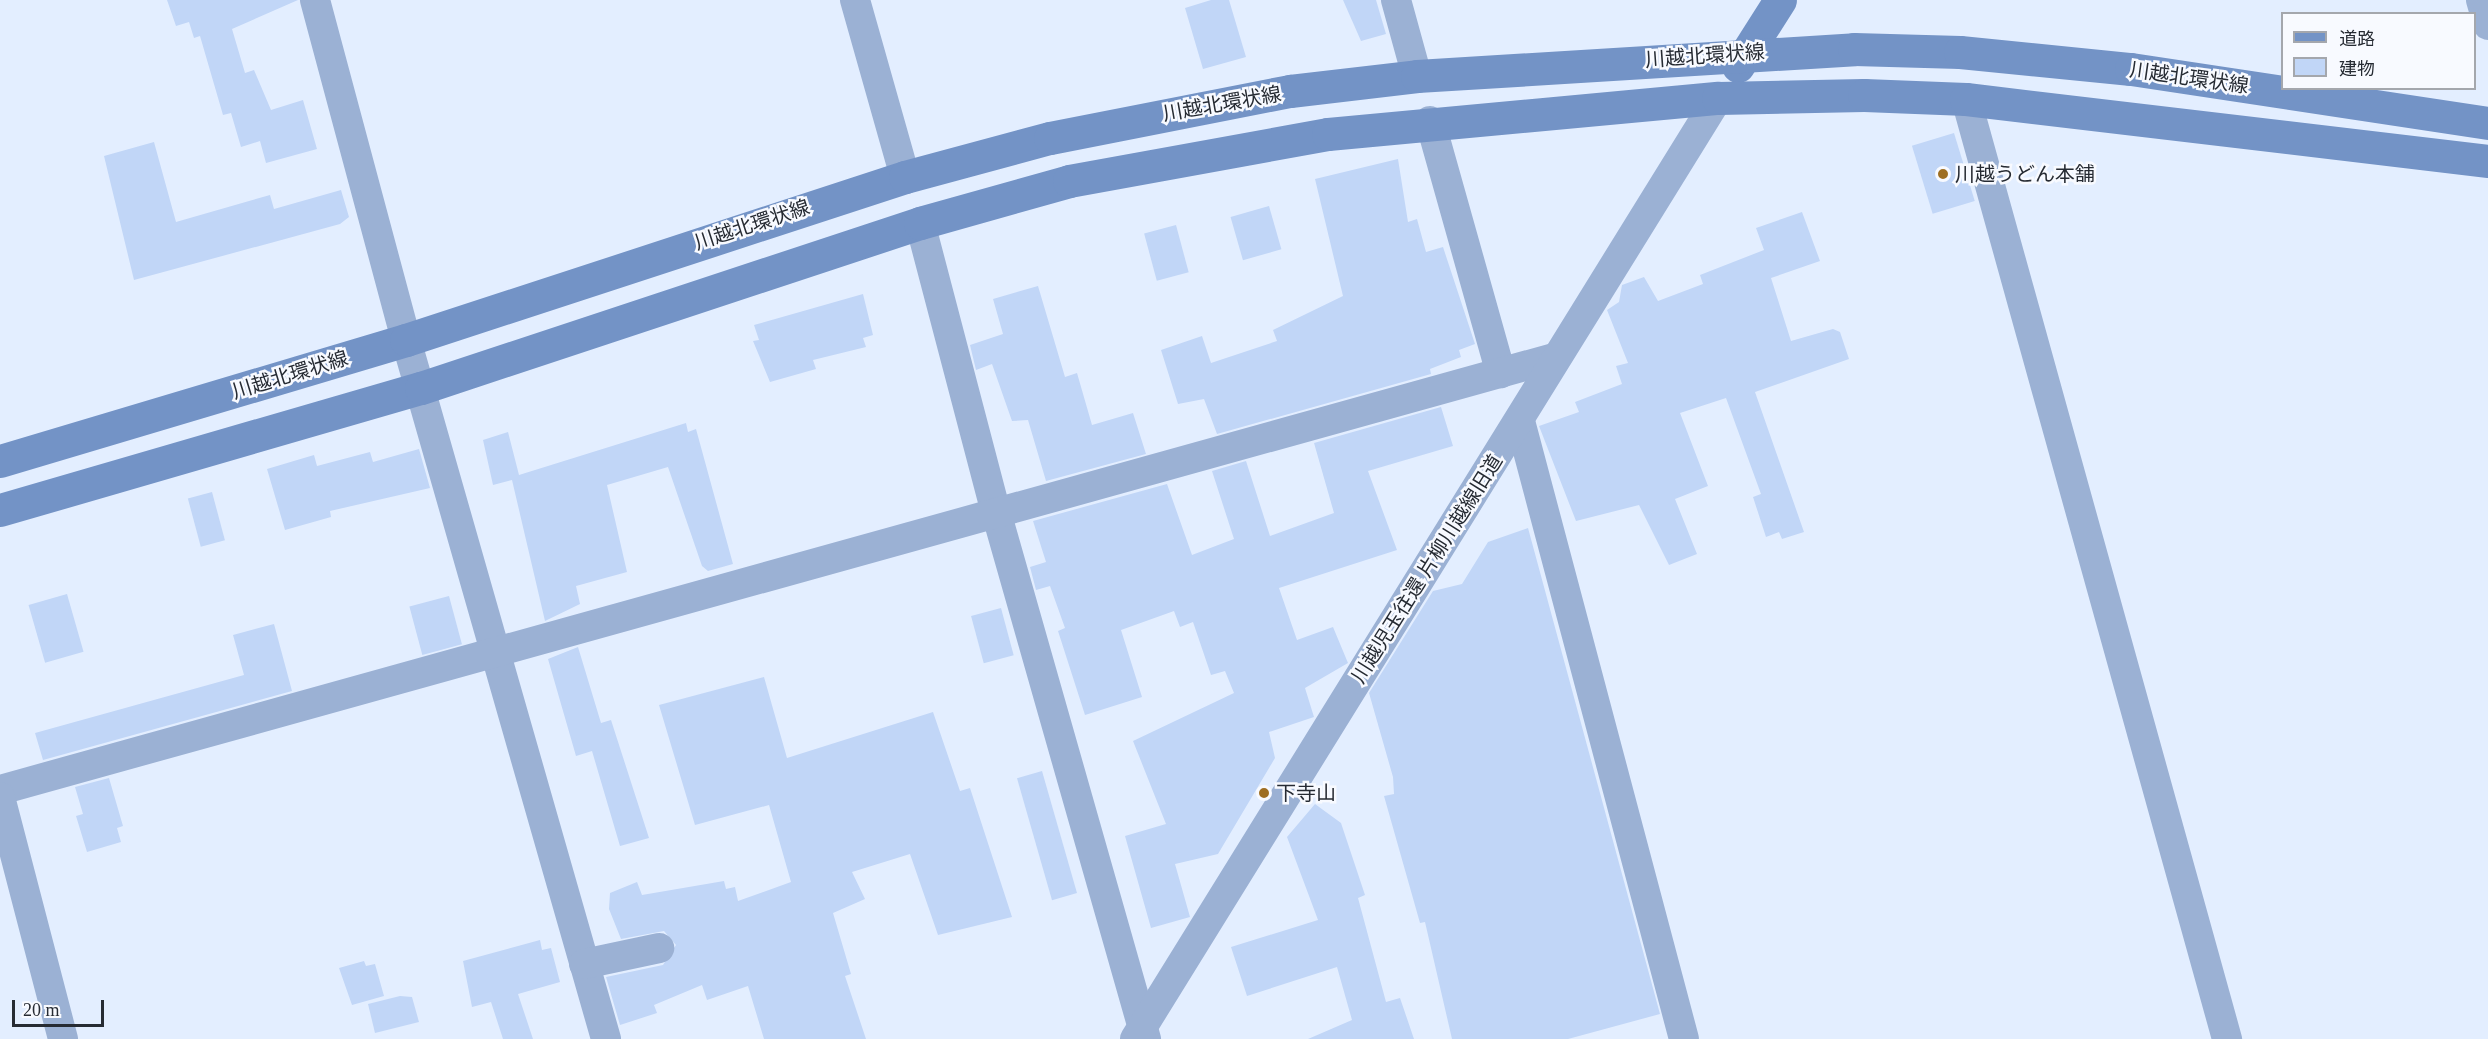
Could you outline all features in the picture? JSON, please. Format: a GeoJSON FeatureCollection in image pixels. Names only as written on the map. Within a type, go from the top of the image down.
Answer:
{"type":"FeatureCollection","features":[{"type":"Feature","properties":{"kind":"main road"},"geometry":{"type":"LineString","coordinates":[[1718,98],[1780,0]]}},
{"type":"Feature","properties":{"kind":"main road","name":"川越北環状線"},"geometry":{"type":"LineString","coordinates":[[0,461],[406,340],[905,177],[1178,111],[1417,76],[1747,52],[1960,52],[2131,69],[2488,123]]}},
{"type":"Feature","properties":{"kind":"main road"},"geometry":{"type":"LineString","coordinates":[[0,510],[421,388],[920,224],[1154,163],[1430,121],[1718,98],[1864,95],[1966,99],[2488,161]]}},
{"type":"Feature","properties":{"kind":"street"},"geometry":{"type":"LineString","coordinates":[[315,0],[406,340],[497,650],[606,1039]]}},
{"type":"Feature","properties":{"kind":"street"},"geometry":{"type":"LineString","coordinates":[[855,0],[905,177]]}},
{"type":"Feature","properties":{"kind":"street"},"geometry":{"type":"LineString","coordinates":[[1396,0],[1417,76]]}},
{"type":"Feature","properties":{"kind":"street"},"geometry":{"type":"LineString","coordinates":[[2481,0],[2488,24]]}},
{"type":"Feature","properties":{"kind":"street","name":"川越児玉往還 片柳川越線旧道"},"geometry":{"type":"LineString","coordinates":[[1141,1035],[1520,421],[1554,358],[1718,98]]}},
{"type":"Feature","properties":{"kind":"street"},"geometry":{"type":"LineString","coordinates":[[1966,99],[2227,1039]]}},
{"type":"Feature","properties":{"kind":"street"},"geometry":{"type":"LineString","coordinates":[[1430,121],[1501,373]]}},
{"type":"Feature","properties":{"kind":"street"},"geometry":{"type":"LineString","coordinates":[[920,224],[996,512],[1141,1035]]}},
{"type":"Feature","properties":{"kind":"street"},"geometry":{"type":"LineString","coordinates":[[0,790],[1554,358]]}},
{"type":"Feature","properties":{"kind":"street"},"geometry":{"type":"LineString","coordinates":[[1520,421],[1684,1039]]}},
{"type":"Feature","properties":{"kind":"street"},"geometry":{"type":"LineString","coordinates":[[0,797],[63,1039]]}},
{"type":"Feature","properties":{"kind":"street"},"geometry":{"type":"LineString","coordinates":[[585,964],[659,948]]}},
{"type":"Feature","properties":{"kind":"building"},"geometry":{"type":"Polygon","coordinates":[[[167,0],[298,0],[232,29],[245,73],[254,70],[271,110],[303,100],[317,149],[266,163],[260,141],[241,147],[231,113],[223,115],[200,36],[194,38],[189,22],[176,26],[167,0]]]}},
{"type":"Feature","properties":{"kind":"building"},"geometry":{"type":"Polygon","coordinates":[[[1211,0],[1229,0],[1246,57],[1203,69],[1185,8],[1211,0]]]}},
{"type":"Feature","properties":{"kind":"building"},"geometry":{"type":"Polygon","coordinates":[[[1343,0],[1376,0],[1386,34],[1361,41],[1343,0]]]}},
{"type":"Feature","properties":{"kind":"building","name":"川越うどん本舗"},"geometry":{"type":"Polygon","coordinates":[[[1954,133],[1975,201],[1933,214],[1912,146],[1954,133]]]}},
{"type":"Feature","properties":{"kind":"building"},"geometry":{"type":"Polygon","coordinates":[[[154,142],[176,222],[270,195],[274,209],[341,190],[349,217],[340,224],[134,280],[104,156],[154,142]]]}},
{"type":"Feature","properties":{"kind":"building"},"geometry":{"type":"Polygon","coordinates":[[[1398,159],[1408,222],[1417,219],[1426,252],[1443,247],[1475,344],[1459,350],[1461,357],[1430,369],[1431,374],[1217,434],[1204,399],[1178,404],[1161,350],[1202,336],[1211,363],[1277,341],[1273,330],[1343,296],[1315,179],[1398,159]]]}},
{"type":"Feature","properties":{"kind":"building"},"geometry":{"type":"Polygon","coordinates":[[[1269,206],[1281,249],[1243,260],[1231,217],[1269,206]]]}},
{"type":"Feature","properties":{"kind":"building"},"geometry":{"type":"Polygon","coordinates":[[[1802,212],[1820,261],[1771,278],[1791,341],[1833,329],[1840,332],[1849,359],[1755,392],[1804,532],[1782,539],[1779,532],[1766,537],[1753,497],[1761,494],[1726,398],[1680,413],[1708,486],[1675,499],[1697,554],[1669,565],[1639,505],[1576,521],[1539,426],[1579,412],[1575,402],[1622,384],[1616,366],[1628,363],[1607,310],[1619,302],[1622,285],[1644,277],[1658,301],[1703,284],[1700,275],[1764,250],[1756,228],[1802,212]]]}},
{"type":"Feature","properties":{"kind":"building"},"geometry":{"type":"Polygon","coordinates":[[[1176,225],[1189,272],[1157,281],[1144,234],[1176,225]]]}},
{"type":"Feature","properties":{"kind":"building"},"geometry":{"type":"Polygon","coordinates":[[[1038,286],[1065,377],[1077,373],[1092,425],[1133,413],[1146,454],[1046,481],[1028,420],[1012,421],[992,364],[976,370],[970,345],[1003,334],[993,299],[1038,286]]]}},
{"type":"Feature","properties":{"kind":"building"},"geometry":{"type":"Polygon","coordinates":[[[863,294],[873,335],[863,338],[866,347],[813,360],[816,369],[770,382],[753,341],[759,340],[754,325],[863,294]]]}},
{"type":"Feature","properties":{"kind":"building"},"geometry":{"type":"Polygon","coordinates":[[[1441,407],[1453,446],[1368,471],[1397,550],[1279,588],[1297,640],[1333,627],[1348,663],[1305,688],[1314,717],[1269,732],[1275,758],[1218,854],[1175,864],[1190,917],[1151,928],[1125,836],[1166,824],[1133,741],[1234,693],[1225,671],[1211,675],[1193,622],[1180,627],[1174,611],[1121,630],[1142,697],[1085,715],[1058,631],[1065,628],[1050,586],[1036,590],[1030,567],[1046,562],[1033,521],[1167,484],[1192,555],[1234,539],[1212,471],[1246,461],[1270,536],[1334,513],[1314,443],[1441,407]]]}},
{"type":"Feature","properties":{"kind":"building"},"geometry":{"type":"Polygon","coordinates":[[[686,423],[688,432],[696,429],[733,564],[708,571],[702,566],[668,467],[607,485],[627,572],[576,586],[580,604],[545,621],[512,480],[493,485],[483,440],[508,432],[519,475],[686,423]]]}},
{"type":"Feature","properties":{"kind":"building"},"geometry":{"type":"Polygon","coordinates":[[[419,449],[430,488],[330,511],[331,517],[285,530],[267,469],[314,455],[317,466],[370,452],[373,462],[419,449]]]}},
{"type":"Feature","properties":{"kind":"building"},"geometry":{"type":"Polygon","coordinates":[[[212,492],[225,540],[201,547],[188,498],[212,492]]]}},
{"type":"Feature","properties":{"kind":"building"},"geometry":{"type":"Polygon","coordinates":[[[1528,528],[1660,1014],[1568,1039],[1452,1039],[1425,922],[1420,923],[1384,796],[1394,794],[1393,777],[1369,693],[1433,591],[1462,584],[1488,542],[1528,528]]]}},
{"type":"Feature","properties":{"kind":"building"},"geometry":{"type":"Polygon","coordinates":[[[67,594],[84,652],[45,663],[29,605],[67,594]]]}},
{"type":"Feature","properties":{"kind":"building"},"geometry":{"type":"Polygon","coordinates":[[[449,596],[462,644],[422,655],[409,607],[449,596]]]}},
{"type":"Feature","properties":{"kind":"building"},"geometry":{"type":"Polygon","coordinates":[[[1001,608],[1014,655],[984,663],[971,616],[1001,608]]]}},
{"type":"Feature","properties":{"kind":"building"},"geometry":{"type":"Polygon","coordinates":[[[274,624],[292,691],[43,760],[35,733],[244,675],[233,635],[274,624]]]}},
{"type":"Feature","properties":{"kind":"building"},"geometry":{"type":"Polygon","coordinates":[[[578,647],[601,723],[611,720],[649,838],[620,846],[592,751],[576,756],[548,659],[578,647]]]}},
{"type":"Feature","properties":{"kind":"building"},"geometry":{"type":"Polygon","coordinates":[[[764,677],[787,758],[933,712],[960,791],[970,788],[1012,917],[938,935],[910,854],[852,872],[865,899],[833,913],[851,974],[845,976],[866,1039],[764,1039],[748,986],[707,1000],[702,985],[654,1005],[657,1013],[620,1025],[606,977],[663,965],[676,945],[664,931],[621,939],[609,909],[610,893],[637,882],[642,895],[724,881],[726,889],[735,887],[738,901],[791,882],[769,805],[695,825],[659,705],[764,677]]]}},
{"type":"Feature","properties":{"kind":"building"},"geometry":{"type":"Polygon","coordinates":[[[1042,771],[1077,893],[1052,900],[1017,778],[1042,771]]]}},
{"type":"Feature","properties":{"kind":"building"},"geometry":{"type":"Polygon","coordinates":[[[109,778],[123,826],[117,828],[121,842],[87,852],[76,816],[83,814],[75,787],[109,778]]]}},
{"type":"Feature","properties":{"kind":"building"},"geometry":{"type":"Polygon","coordinates":[[[1315,804],[1341,823],[1365,895],[1358,898],[1386,1002],[1400,998],[1414,1039],[1308,1039],[1352,1020],[1337,967],[1247,996],[1231,947],[1318,920],[1287,837],[1315,804]]]}},
{"type":"Feature","properties":{"kind":"building"},"geometry":{"type":"Polygon","coordinates":[[[540,940],[542,950],[551,948],[560,982],[518,994],[533,1039],[503,1039],[491,1002],[472,1007],[463,961],[540,940]]]}},
{"type":"Feature","properties":{"kind":"building"},"geometry":{"type":"Polygon","coordinates":[[[364,961],[366,966],[375,964],[384,996],[352,1005],[339,968],[364,961]]]}},
{"type":"Feature","properties":{"kind":"building"},"geometry":{"type":"Polygon","coordinates":[[[400,996],[412,997],[419,1022],[375,1033],[368,1004],[400,996]]]}},
{"type":"Feature","properties":{"kind":"place","name":"川越うどん本舗"},"geometry":{"type":"Point","coordinates":[1943,174]}},
{"type":"Feature","properties":{"kind":"place","name":"下寺山"},"geometry":{"type":"Point","coordinates":[1264,793]}}]}
